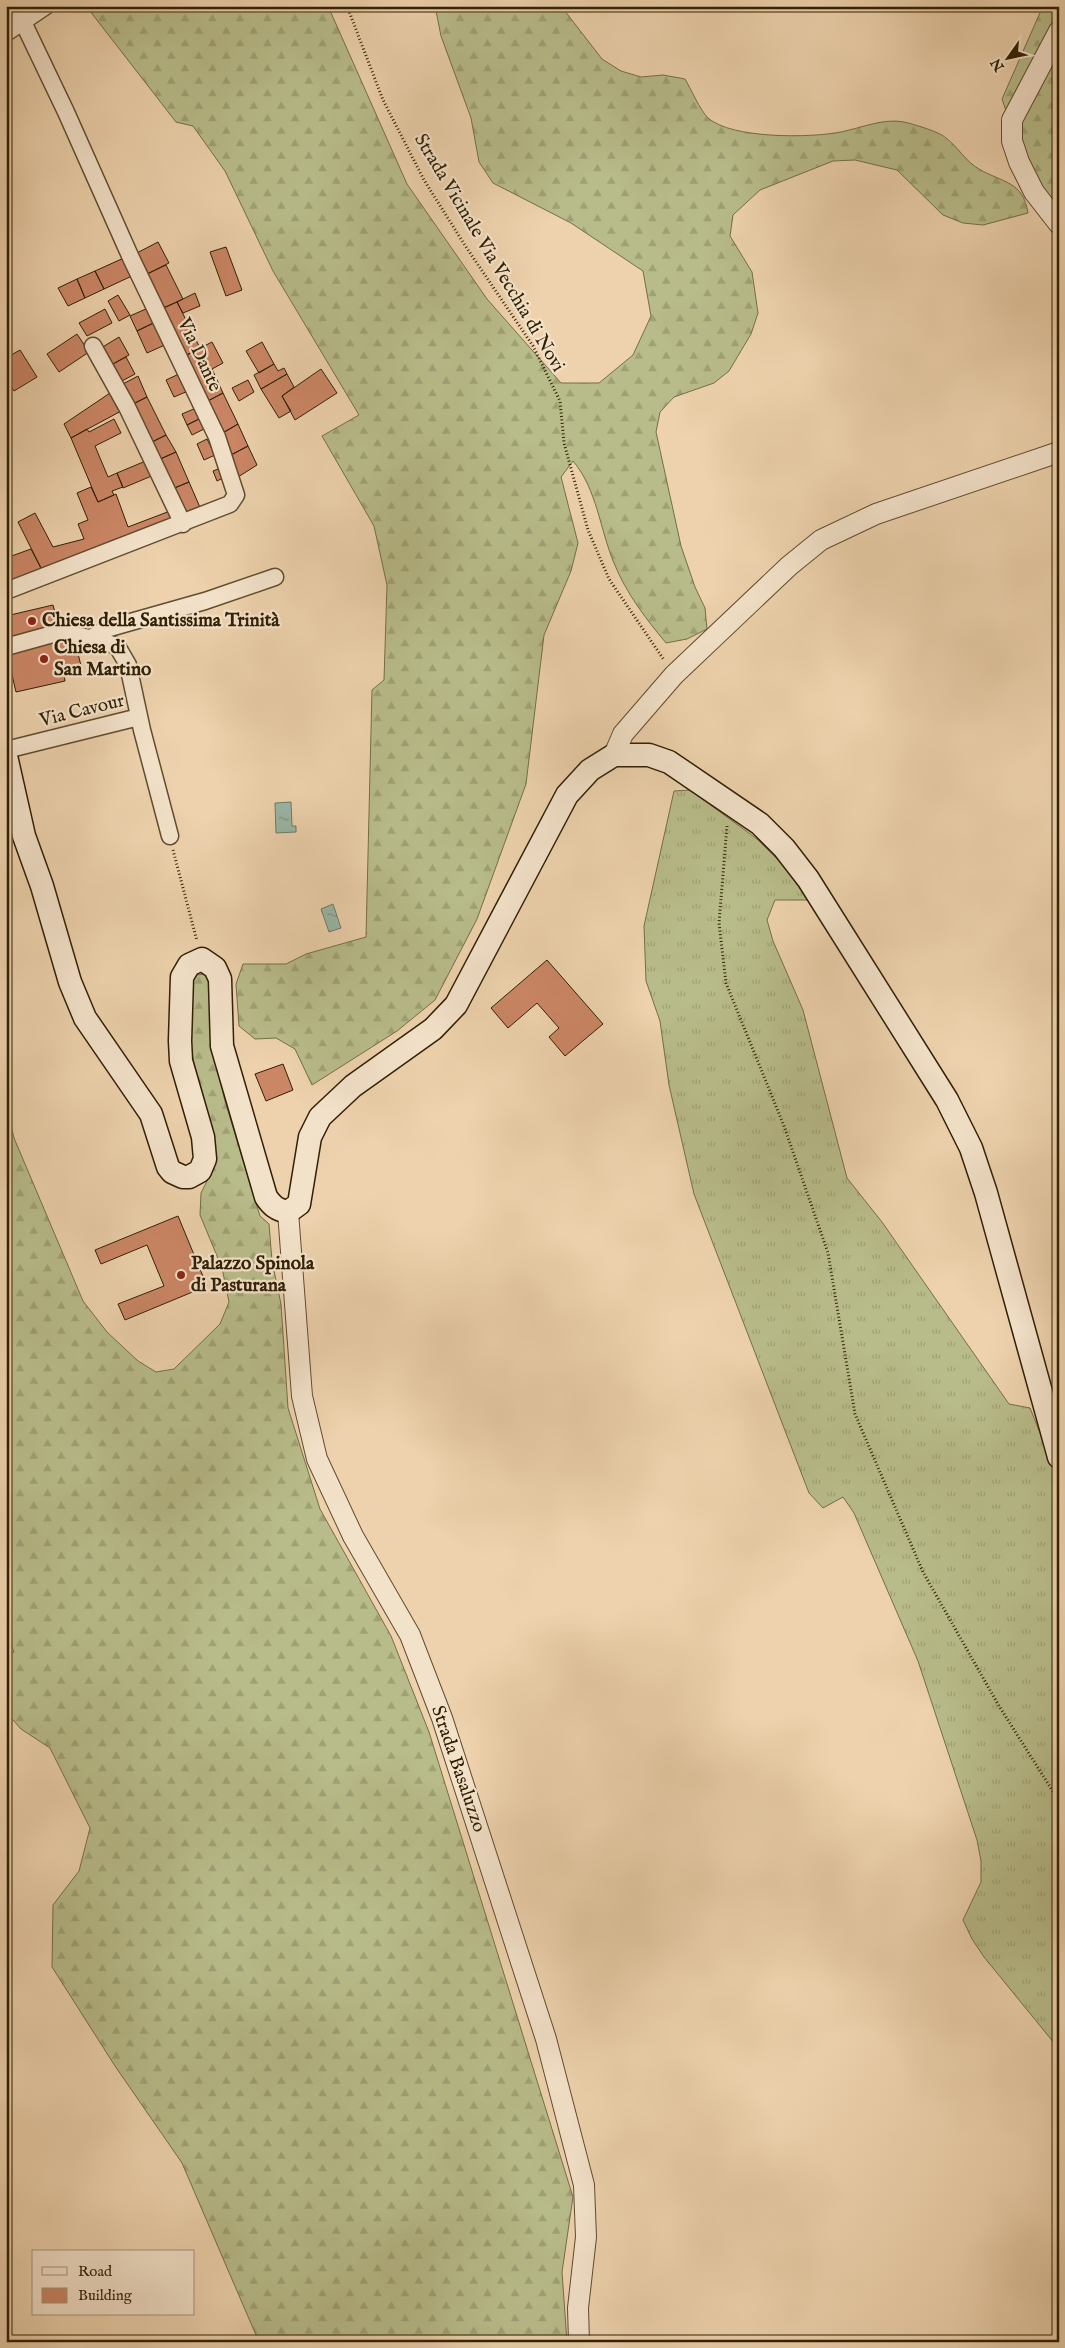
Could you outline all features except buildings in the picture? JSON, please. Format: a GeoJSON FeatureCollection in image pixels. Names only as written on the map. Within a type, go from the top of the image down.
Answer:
{"type":"FeatureCollection","features":[{"type":"Feature","properties":{"kind":"main road"},"geometry":{"type":"LineString","coordinates":[[6,756],[24,836],[42,886],[70,982],[81,1009],[99,1041],[151,1114],[168,1167],[172,1172],[183,1177],[189,1177],[200,1171],[205,1159],[203,1137],[181,1061],[180,1041],[182,977],[189,965],[202,959],[215,968],[220,979],[222,1046],[266,1197],[272,1206],[279,1211],[288,1212],[299,1204],[310,1137],[320,1117],[353,1086],[432,1029],[456,1004],[567,795],[590,770],[614,755],[649,755],[669,762],[760,824],[784,848],[808,879],[947,1100],[971,1148],[986,1194],[1059,1457]]}},
{"type":"Feature","properties":{"kind":"street","name":"Via Dante"},"geometry":{"type":"LineString","coordinates":[[6,591],[183,524],[230,504],[235,498],[236,491],[217,437],[135,266],[66,112],[23,22],[13,6]]}},
{"type":"Feature","properties":{"kind":"street"},"geometry":{"type":"LineString","coordinates":[[6,33],[46,6]]}},
{"type":"Feature","properties":{"kind":"street"},"geometry":{"type":"LineString","coordinates":[[1059,30],[1012,120],[1012,141],[1018,162],[1034,192],[1059,224]]}},
{"type":"Feature","properties":{"kind":"street"},"geometry":{"type":"LineString","coordinates":[[93,346],[127,407],[183,524]]}},
{"type":"Feature","properties":{"kind":"street"},"geometry":{"type":"LineString","coordinates":[[614,755],[623,734],[674,676],[789,566],[821,540],[876,514],[1059,452]]}},
{"type":"Feature","properties":{"kind":"street"},"geometry":{"type":"LineString","coordinates":[[91,638],[106,629],[205,601],[275,577]]}},
{"type":"Feature","properties":{"kind":"street"},"geometry":{"type":"LineString","coordinates":[[6,647],[60,632],[91,638],[117,646],[128,666],[139,717],[170,836]]}},
{"type":"Feature","properties":{"kind":"street","name":"Via Cavour"},"geometry":{"type":"LineString","coordinates":[[6,750],[139,717]]}},
{"type":"Feature","properties":{"kind":"street","name":"Strada Basaluzzo"},"geometry":{"type":"LineString","coordinates":[[288,1212],[302,1396],[317,1459],[353,1536],[410,1634],[445,1728],[546,2039],[584,2185],[586,2237],[578,2308],[579,2342]]}},
{"type":"Feature","properties":{"kind":"path","name":"Strada Vicinale Via Vecchia di Novi"},"geometry":{"type":"LineString","coordinates":[[347,6],[383,100],[424,180],[466,247],[533,346],[541,362],[560,401],[564,443],[588,530],[609,578],[674,676]]}},
{"type":"Feature","properties":{"kind":"path"},"geometry":{"type":"LineString","coordinates":[[729,803],[719,923],[726,983],[784,1126],[828,1253],[855,1414],[923,1572],[999,1706],[1059,1801]]}},
{"type":"Feature","properties":{"kind":"path"},"geometry":{"type":"LineString","coordinates":[[170,836],[202,959]]}},
{"type":"Feature","properties":{"kind":"green space"},"geometry":{"type":"Polygon","coordinates":[[[86,6],[328,6],[407,184],[487,299],[561,383],[599,383],[633,355],[651,316],[643,271],[571,223],[493,183],[479,162],[471,118],[441,36],[435,6],[561,6],[602,59],[621,71],[641,77],[663,75],[685,79],[708,118],[719,125],[735,130],[772,135],[811,135],[841,132],[888,121],[908,123],[926,128],[946,138],[974,166],[1011,184],[1017,189],[1022,195],[1028,213],[983,225],[963,223],[943,215],[897,170],[855,160],[833,161],[760,190],[733,215],[730,236],[752,272],[758,313],[751,334],[729,371],[714,383],[674,397],[660,412],[656,432],[681,546],[695,587],[705,608],[707,629],[687,639],[666,643],[624,585],[609,550],[588,484],[573,461],[561,477],[578,543],[571,571],[544,635],[526,784],[477,919],[435,1000],[397,1031],[312,1085],[295,1049],[276,1038],[255,1039],[239,1026],[236,984],[243,964],[286,964],[306,954],[366,937],[372,690],[384,680],[387,585],[374,526],[322,436],[359,415],[273,271],[225,171],[193,126],[176,122],[86,6]]]}},
{"type":"Feature","properties":{"kind":"green space"},"geometry":{"type":"Polygon","coordinates":[[[1043,6],[1059,6],[1059,211],[1023,160],[1002,99],[1043,6]]]}},
{"type":"Feature","properties":{"kind":"green space"},"geometry":{"type":"Polygon","coordinates":[[[690,790],[757,839],[785,867],[808,900],[775,900],[767,920],[773,941],[803,1010],[847,1178],[882,1222],[1009,1404],[1030,1408],[1059,1480],[1059,2049],[984,1957],[972,1939],[963,1920],[981,1882],[981,1861],[977,1840],[918,1661],[854,1513],[843,1497],[823,1508],[809,1493],[694,1194],[669,1085],[660,1021],[646,981],[644,926],[674,791],[690,790]]]}},
{"type":"Feature","properties":{"kind":"green space"},"geometry":{"type":"Polygon","coordinates":[[[204,974],[209,980],[212,1047],[225,1101],[260,1216],[269,1224],[272,1261],[281,1304],[288,1408],[320,1509],[391,1636],[429,1732],[573,2197],[562,2272],[567,2342],[259,2342],[182,2163],[115,2066],[52,1967],[53,1905],[79,1871],[90,1828],[50,1748],[21,1729],[6,1712],[6,1656],[14,1652],[6,1632],[6,1104],[14,1138],[83,1301],[107,1332],[138,1361],[156,1372],[174,1369],[220,1324],[229,1302],[222,1268],[200,1215],[201,1193],[214,1167],[214,1136],[194,1063],[188,1028],[191,983],[197,975],[204,974]]]}},
{"type":"Feature","properties":{"kind":"water"},"geometry":{"type":"Polygon","coordinates":[[[291,802],[292,826],[296,826],[296,832],[276,833],[275,803],[291,802]]]}},
{"type":"Feature","properties":{"kind":"water"},"geometry":{"type":"Polygon","coordinates":[[[333,904],[341,928],[329,932],[321,909],[333,904]]]}},
{"type":"Feature","properties":{"kind":"place","name":"Chiesa della Santissima Trinità"},"geometry":{"type":"Point","coordinates":[32,621]}},
{"type":"Feature","properties":{"kind":"place","name":"Chiesa di San Martino"},"geometry":{"type":"Point","coordinates":[44,659]}},
{"type":"Feature","properties":{"kind":"place","name":"Palazzo Spinola di Pasturana"},"geometry":{"type":"Point","coordinates":[181,1275]}}]}
